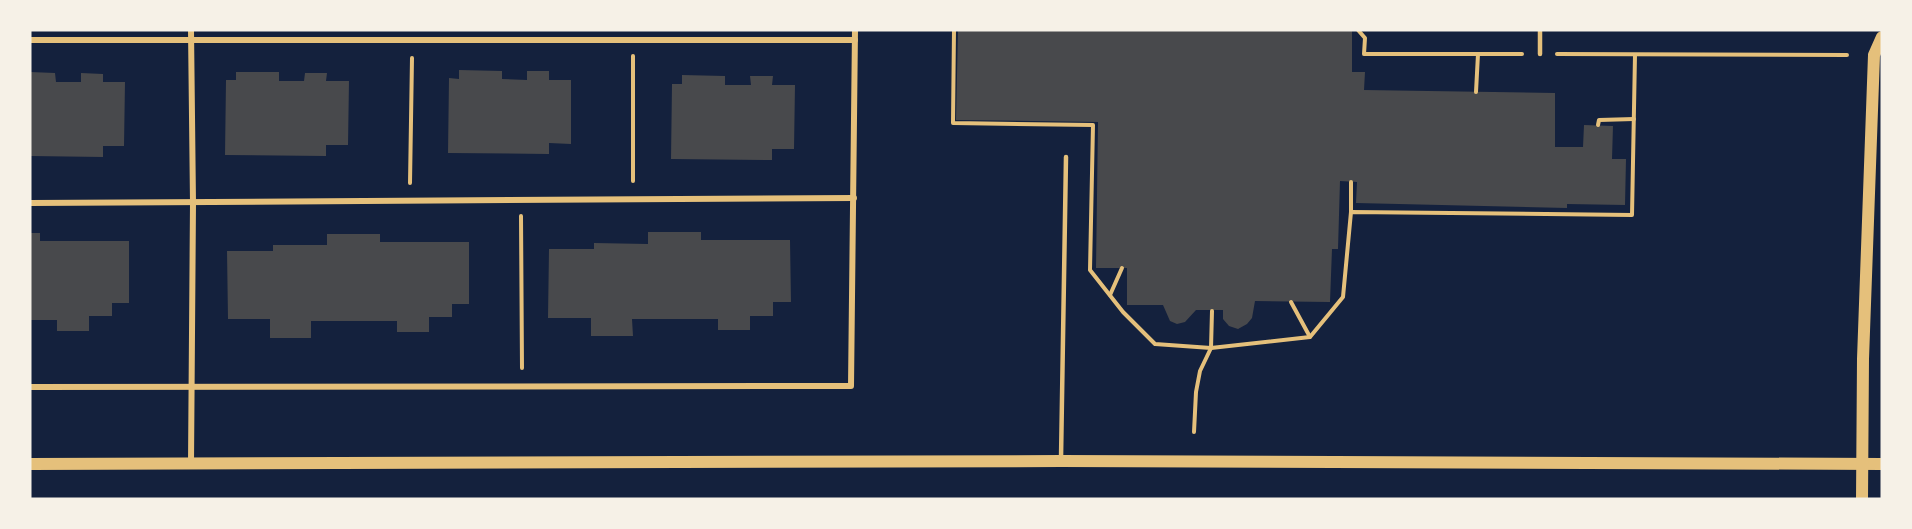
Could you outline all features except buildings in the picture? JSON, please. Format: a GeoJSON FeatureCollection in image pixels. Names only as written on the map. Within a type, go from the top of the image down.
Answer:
{"type":"FeatureCollection","features":[{"type":"Feature","properties":{"kind":"main road"},"geometry":{"type":"LineString","coordinates":[[1862,499],[1863,359],[1874,56],[1882,37]]}},
{"type":"Feature","properties":{"kind":"main road"},"geometry":{"type":"LineString","coordinates":[[30,464],[1061,461],[1882,464]]}},
{"type":"Feature","properties":{"kind":"street"},"geometry":{"type":"LineString","coordinates":[[190,464],[193,203],[191,30]]}},
{"type":"Feature","properties":{"kind":"street"},"geometry":{"type":"LineString","coordinates":[[30,387],[851,386],[855,30]]}},
{"type":"Feature","properties":{"kind":"street"},"geometry":{"type":"LineString","coordinates":[[30,40],[855,40]]}},
{"type":"Feature","properties":{"kind":"street"},"geometry":{"type":"LineString","coordinates":[[30,202],[854,198]]}},
{"type":"Feature","properties":{"kind":"lane"},"geometry":{"type":"LineString","coordinates":[[1540,30],[1540,54]]}},
{"type":"Feature","properties":{"kind":"lane"},"geometry":{"type":"LineString","coordinates":[[1061,461],[1066,157]]}},
{"type":"Feature","properties":{"kind":"path"},"geometry":{"type":"LineString","coordinates":[[954,30],[953,123],[1093,125],[1090,270],[1123,312],[1155,344],[1211,348],[1310,337],[1343,297],[1351,212],[1351,182]]}},
{"type":"Feature","properties":{"kind":"path"},"geometry":{"type":"LineString","coordinates":[[1358,30],[1365,38],[1364,54],[1847,55]]}},
{"type":"Feature","properties":{"kind":"path"},"geometry":{"type":"LineString","coordinates":[[410,201],[412,40]]}},
{"type":"Feature","properties":{"kind":"path"},"geometry":{"type":"LineString","coordinates":[[633,40],[633,200]]}},
{"type":"Feature","properties":{"kind":"path"},"geometry":{"type":"LineString","coordinates":[[1476,92],[1478,54]]}},
{"type":"Feature","properties":{"kind":"path"},"geometry":{"type":"LineString","coordinates":[[1351,212],[1632,215],[1635,55]]}},
{"type":"Feature","properties":{"kind":"path"},"geometry":{"type":"LineString","coordinates":[[1598,125],[1599,120],[1634,119]]}},
{"type":"Feature","properties":{"kind":"path"},"geometry":{"type":"LineString","coordinates":[[521,201],[522,387]]}},
{"type":"Feature","properties":{"kind":"path"},"geometry":{"type":"LineString","coordinates":[[1110,295],[1122,268]]}},
{"type":"Feature","properties":{"kind":"path"},"geometry":{"type":"LineString","coordinates":[[1291,302],[1310,337]]}},
{"type":"Feature","properties":{"kind":"path"},"geometry":{"type":"LineString","coordinates":[[1194,432],[1196,392],[1200,371],[1211,348],[1212,311]]}}]}
